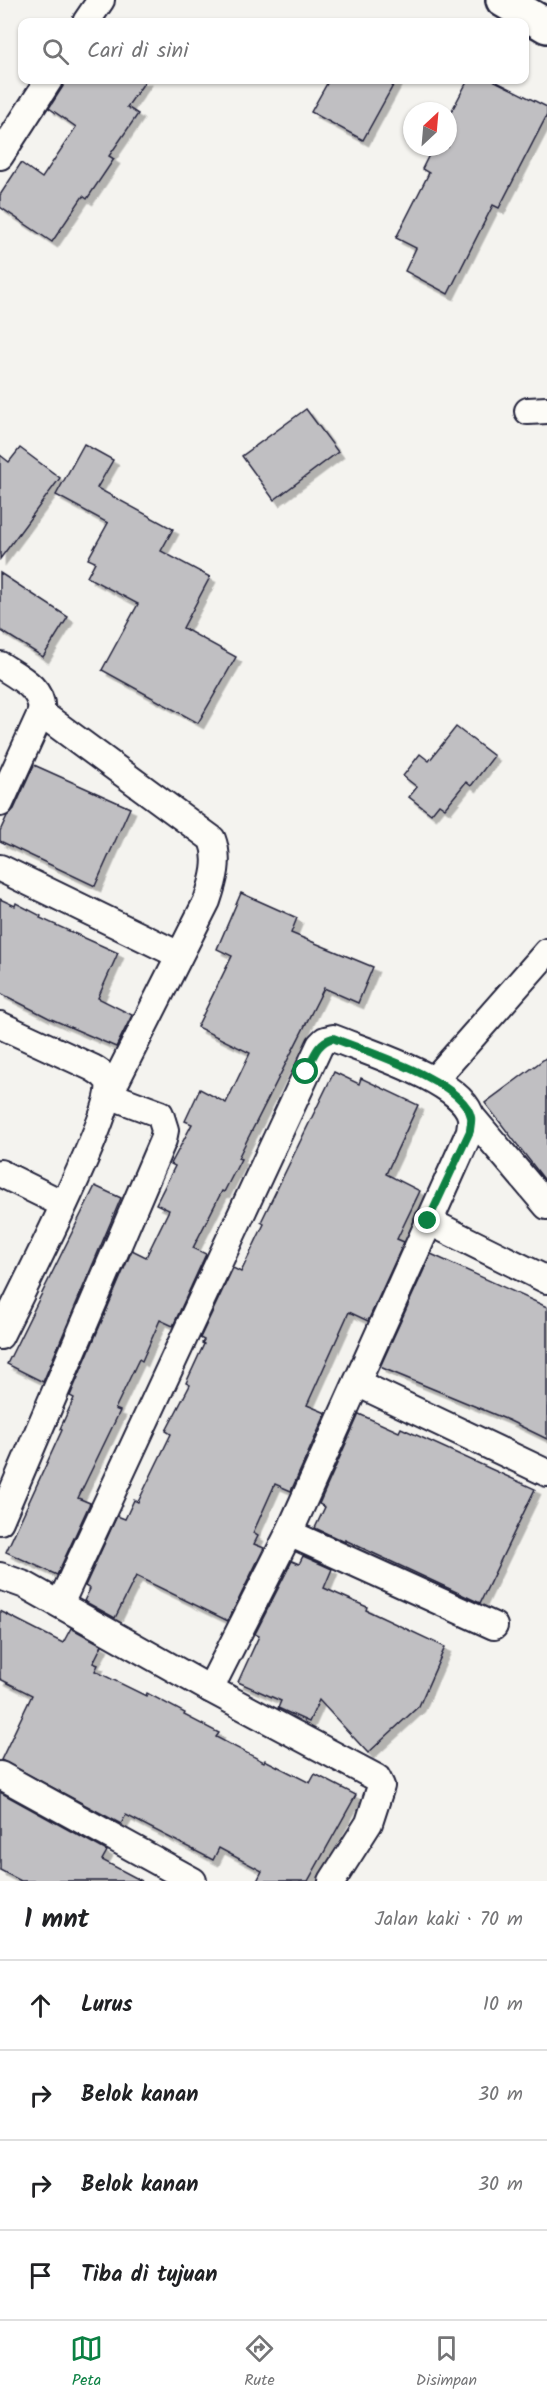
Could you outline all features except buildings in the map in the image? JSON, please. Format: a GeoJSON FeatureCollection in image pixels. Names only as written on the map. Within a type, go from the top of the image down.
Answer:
{"type":"FeatureCollection","features":[{"type":"Feature","properties":{"kind":"street"},"geometry":{"type":"LineString","coordinates":[[89,18],[100,0]]}},
{"type":"Feature","properties":{"kind":"street"},"geometry":{"type":"LineString","coordinates":[[503,0],[547,26]]}},
{"type":"Feature","properties":{"kind":"street"},"geometry":{"type":"LineString","coordinates":[[0,156],[46,84]]}},
{"type":"Feature","properties":{"kind":"street"},"geometry":{"type":"LineString","coordinates":[[0,665],[37,691],[43,705],[0,803]]}},
{"type":"Feature","properties":{"kind":"street"},"geometry":{"type":"LineString","coordinates":[[3,1324],[63,1204],[109,1095],[207,901],[216,862],[216,849],[212,838],[41,713]]}},
{"type":"Feature","properties":{"kind":"street"},"geometry":{"type":"LineString","coordinates":[[0,868],[179,955]]}},
{"type":"Feature","properties":{"kind":"street"},"geometry":{"type":"LineString","coordinates":[[435,1079],[547,952]]}},
{"type":"Feature","properties":{"kind":"street"},"geometry":{"type":"LineString","coordinates":[[0,1025],[93,1068],[107,1078],[109,1095]]}},
{"type":"Feature","properties":{"kind":"street"},"geometry":{"type":"LineString","coordinates":[[60,1604],[320,1045],[325,1040],[333,1038],[435,1079],[462,1101],[471,1116],[547,1206]]}},
{"type":"Feature","properties":{"kind":"street"},"geometry":{"type":"LineString","coordinates":[[0,1521],[165,1130],[160,1114],[109,1095]]}},
{"type":"Feature","properties":{"kind":"street"},"geometry":{"type":"LineString","coordinates":[[210,1689],[289,1533],[428,1221],[463,1150],[470,1131],[471,1116]]}},
{"type":"Feature","properties":{"kind":"street"},"geometry":{"type":"LineString","coordinates":[[0,1173],[63,1204]]}},
{"type":"Feature","properties":{"kind":"street"},"geometry":{"type":"LineString","coordinates":[[428,1221],[547,1280]]}},
{"type":"Feature","properties":{"kind":"street"},"geometry":{"type":"LineString","coordinates":[[357,1383],[547,1473]]}},
{"type":"Feature","properties":{"kind":"street"},"geometry":{"type":"LineString","coordinates":[[289,1533],[494,1626]]}},
{"type":"Feature","properties":{"kind":"street"},"geometry":{"type":"LineString","coordinates":[[0,1576],[25,1585],[210,1689],[377,1778],[381,1786],[369,1822],[332,1881]]}},
{"type":"Feature","properties":{"kind":"street"},"geometry":{"type":"LineString","coordinates":[[0,1775],[192,1881]]}},
{"type":"Feature","properties":{"kind":"route"},"geometry":{"type":"LineString","coordinates":[[306,1072],[320,1045],[325,1040],[333,1038],[435,1079],[462,1101],[471,1116],[470,1131],[428,1221]]}}]}
